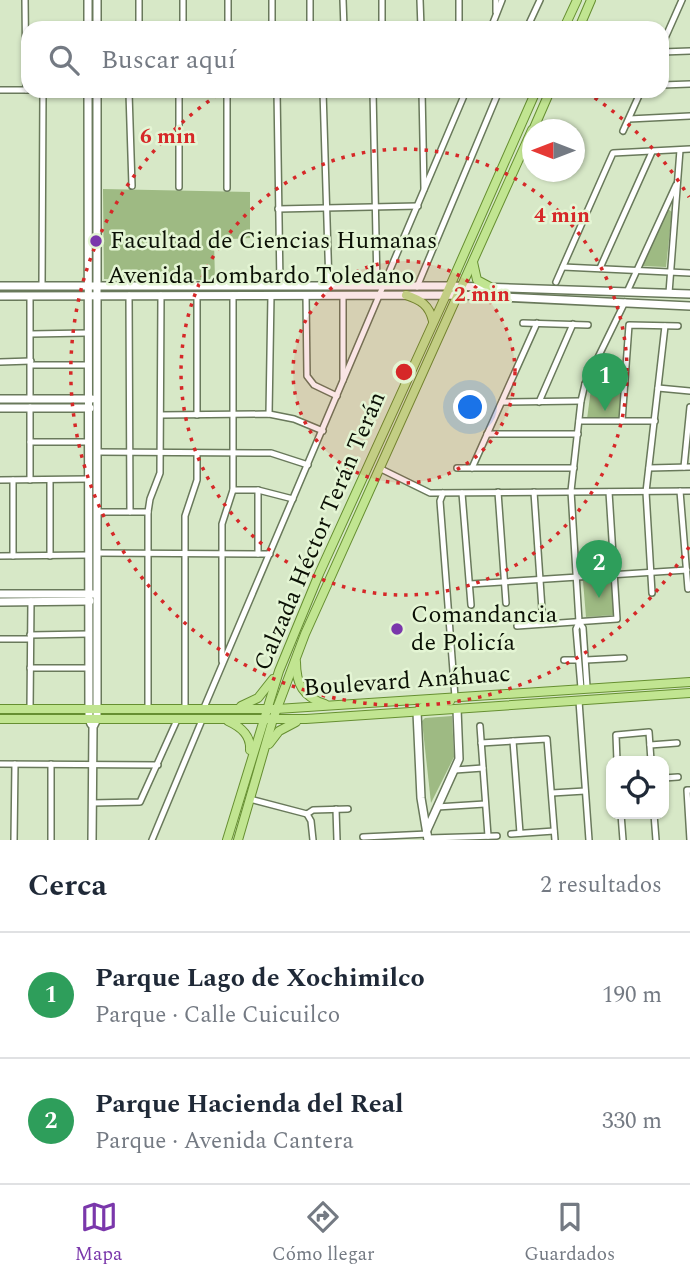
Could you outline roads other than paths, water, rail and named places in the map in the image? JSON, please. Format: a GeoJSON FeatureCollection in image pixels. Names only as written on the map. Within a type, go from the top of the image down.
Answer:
{"type":"FeatureCollection","features":[{"type":"Feature","properties":{"kind":"main road"},"geometry":{"type":"LineString","coordinates":[[88,0],[88,21]]}},
{"type":"Feature","properties":{"kind":"main road"},"geometry":{"type":"LineString","coordinates":[[97,0],[97,21]]}},
{"type":"Feature","properties":{"kind":"main road"},"geometry":{"type":"LineString","coordinates":[[567,21],[577,0]]}},
{"type":"Feature","properties":{"kind":"main road"},"geometry":{"type":"LineString","coordinates":[[582,21],[591,0]]}},
{"type":"Feature","properties":{"kind":"main road"},"geometry":{"type":"LineString","coordinates":[[88,98],[88,365],[97,452],[97,553],[89,634],[93,709]]}},
{"type":"Feature","properties":{"kind":"main road"},"geometry":{"type":"LineString","coordinates":[[92,840],[93,598],[88,555],[88,442],[97,295],[97,98]]}},
{"type":"Feature","properties":{"kind":"main road","name":"Calzada Héctor Terán Terán"},"geometry":{"type":"LineString","coordinates":[[227,840],[265,709],[322,566],[533,98]]}},
{"type":"Feature","properties":{"kind":"main road","name":"Calzada Héctor Terán Terán"},"geometry":{"type":"LineString","coordinates":[[538,119],[547,98]]}},
{"type":"Feature","properties":{"kind":"main road","name":"Calzada Héctor Terán Terán"},"geometry":{"type":"LineString","coordinates":[[238,840],[273,719],[296,655],[522,154]]}},
{"type":"Feature","properties":{"kind":"main road"},"geometry":{"type":"LineString","coordinates":[[474,260],[474,275],[477,280],[492,288]]}},
{"type":"Feature","properties":{"kind":"main road"},"geometry":{"type":"LineString","coordinates":[[254,295],[276,292],[279,285]]}},
{"type":"Feature","properties":{"kind":"main road","name":"Avenida Lombardo Toledano"},"geometry":{"type":"LineString","coordinates":[[0,286],[450,286],[459,291],[690,306]]}},
{"type":"Feature","properties":{"kind":"main road"},"geometry":{"type":"LineString","coordinates":[[161,295],[182,292],[186,286]]}},
{"type":"Feature","properties":{"kind":"main road"},"geometry":{"type":"LineString","coordinates":[[197,295],[202,289],[227,286]]}},
{"type":"Feature","properties":{"kind":"main road","name":"Avenida Lombardo Toledano"},"geometry":{"type":"LineString","coordinates":[[0,296],[446,295],[492,288],[690,294]]}},
{"type":"Feature","properties":{"kind":"main road"},"geometry":{"type":"LineString","coordinates":[[663,304],[669,293]]}},
{"type":"Feature","properties":{"kind":"main road"},"geometry":{"type":"LineString","coordinates":[[406,295],[422,301],[431,311],[433,321]]}},
{"type":"Feature","properties":{"kind":"main road"},"geometry":{"type":"LineString","coordinates":[[0,399],[30,403],[92,403]]}},
{"type":"Feature","properties":{"kind":"main road"},"geometry":{"type":"LineString","coordinates":[[0,408],[30,403]]}},
{"type":"Feature","properties":{"kind":"main road"},"geometry":{"type":"LineString","coordinates":[[347,538],[354,512],[366,486],[362,479]]}},
{"type":"Feature","properties":{"kind":"main road"},"geometry":{"type":"LineString","coordinates":[[313,614],[308,611],[308,607],[322,574],[322,566]]}},
{"type":"Feature","properties":{"kind":"main road"},"geometry":{"type":"LineString","coordinates":[[0,594],[31,601],[93,598]]}},
{"type":"Feature","properties":{"kind":"main road"},"geometry":{"type":"LineString","coordinates":[[0,601],[11,598],[93,598]]}},
{"type":"Feature","properties":{"kind":"main road"},"geometry":{"type":"LineString","coordinates":[[296,655],[296,676],[302,689],[312,700],[331,706]]}},
{"type":"Feature","properties":{"kind":"main road"},"geometry":{"type":"LineString","coordinates":[[233,709],[258,698],[279,671]]}},
{"type":"Feature","properties":{"kind":"main road"},"geometry":{"type":"LineString","coordinates":[[629,697],[678,691],[687,682]]}},
{"type":"Feature","properties":{"kind":"main road","name":"Boulevard Anáhuac"},"geometry":{"type":"LineString","coordinates":[[0,709],[277,709],[687,682]]}},
{"type":"Feature","properties":{"kind":"main road"},"geometry":{"type":"LineString","coordinates":[[580,700],[587,693],[584,687]]}},
{"type":"Feature","properties":{"kind":"main road","name":"Boulevard Anáhuac"},"geometry":{"type":"LineString","coordinates":[[0,719],[93,722],[306,719],[690,694]]}},
{"type":"Feature","properties":{"kind":"main road"},"geometry":{"type":"LineString","coordinates":[[428,836],[421,798],[417,712],[423,706],[446,703],[455,697]]}},
{"type":"Feature","properties":{"kind":"main road"},"geometry":{"type":"LineString","coordinates":[[428,836],[437,807],[459,759],[457,709]]}},
{"type":"Feature","properties":{"kind":"main road"},"geometry":{"type":"LineString","coordinates":[[262,756],[279,731],[306,719]]}},
{"type":"Feature","properties":{"kind":"main road"},"geometry":{"type":"LineString","coordinates":[[225,720],[239,726],[249,738],[248,765]]}},
{"type":"Feature","properties":{"kind":"main road"},"geometry":{"type":"LineString","coordinates":[[421,798],[427,807],[437,807]]}},
{"type":"Feature","properties":{"kind":"street"},"geometry":{"type":"LineString","coordinates":[[25,0],[25,21]]}},
{"type":"Feature","properties":{"kind":"street"},"geometry":{"type":"LineString","coordinates":[[139,0],[139,21]]}},
{"type":"Feature","properties":{"kind":"street"},"geometry":{"type":"LineString","coordinates":[[183,0],[183,21]]}},
{"type":"Feature","properties":{"kind":"street"},"geometry":{"type":"LineString","coordinates":[[228,0],[228,21]]}},
{"type":"Feature","properties":{"kind":"street"},"geometry":{"type":"LineString","coordinates":[[272,0],[272,21]]}},
{"type":"Feature","properties":{"kind":"street"},"geometry":{"type":"LineString","coordinates":[[310,0],[310,21]]}},
{"type":"Feature","properties":{"kind":"street"},"geometry":{"type":"LineString","coordinates":[[344,0],[344,21]]}},
{"type":"Feature","properties":{"kind":"street"},"geometry":{"type":"LineString","coordinates":[[382,0],[382,21]]}},
{"type":"Feature","properties":{"kind":"street"},"geometry":{"type":"LineString","coordinates":[[420,0],[421,21]]}},
{"type":"Feature","properties":{"kind":"street"},"geometry":{"type":"LineString","coordinates":[[458,0],[459,21]]}},
{"type":"Feature","properties":{"kind":"street"},"geometry":{"type":"LineString","coordinates":[[496,0],[496,15]]}},
{"type":"Feature","properties":{"kind":"street"},"geometry":{"type":"LineString","coordinates":[[494,21],[502,0]]}},
{"type":"Feature","properties":{"kind":"street"},"geometry":{"type":"LineString","coordinates":[[530,21],[540,0]]}},
{"type":"Feature","properties":{"kind":"street"},"geometry":{"type":"LineString","coordinates":[[669,29],[682,0]]}},
{"type":"Feature","properties":{"kind":"street"},"geometry":{"type":"LineString","coordinates":[[669,52],[690,51]]}},
{"type":"Feature","properties":{"kind":"street"},"geometry":{"type":"LineString","coordinates":[[669,85],[690,84]]}},
{"type":"Feature","properties":{"kind":"street"},"geometry":{"type":"LineString","coordinates":[[0,90],[21,90]]}},
{"type":"Feature","properties":{"kind":"street"},"geometry":{"type":"LineString","coordinates":[[42,286],[43,98]]}},
{"type":"Feature","properties":{"kind":"street"},"geometry":{"type":"LineString","coordinates":[[129,98],[132,186]]}},
{"type":"Feature","properties":{"kind":"street"},"geometry":{"type":"LineString","coordinates":[[179,187],[182,98]]}},
{"type":"Feature","properties":{"kind":"street"},"geometry":{"type":"LineString","coordinates":[[227,98],[228,188]]}},
{"type":"Feature","properties":{"kind":"street"},"geometry":{"type":"LineString","coordinates":[[276,98],[279,285]]}},
{"type":"Feature","properties":{"kind":"street"},"geometry":{"type":"LineString","coordinates":[[323,98],[329,286]]}},
{"type":"Feature","properties":{"kind":"street"},"geometry":{"type":"LineString","coordinates":[[203,709],[380,295],[373,98]]}},
{"type":"Feature","properties":{"kind":"street"},"geometry":{"type":"LineString","coordinates":[[422,98],[424,192]]}},
{"type":"Feature","properties":{"kind":"street"},"geometry":{"type":"LineString","coordinates":[[381,286],[463,98]]}},
{"type":"Feature","properties":{"kind":"street"},"geometry":{"type":"LineString","coordinates":[[417,287],[496,98]]}},
{"type":"Feature","properties":{"kind":"street"},"geometry":{"type":"LineString","coordinates":[[623,131],[639,98]]}},
{"type":"Feature","properties":{"kind":"street"},"geometry":{"type":"LineString","coordinates":[[629,119],[690,116]]}},
{"type":"Feature","properties":{"kind":"street"},"geometry":{"type":"LineString","coordinates":[[556,282],[613,153],[690,149]]}},
{"type":"Feature","properties":{"kind":"street"},"geometry":{"type":"LineString","coordinates":[[669,293],[680,150]]}},
{"type":"Feature","properties":{"kind":"street"},"geometry":{"type":"LineString","coordinates":[[600,268],[652,152]]}},
{"type":"Feature","properties":{"kind":"street"},"geometry":{"type":"LineString","coordinates":[[627,292],[677,182]]}},
{"type":"Feature","properties":{"kind":"street"},"geometry":{"type":"LineString","coordinates":[[278,209],[418,206]]}},
{"type":"Feature","properties":{"kind":"street"},"geometry":{"type":"LineString","coordinates":[[563,267],[690,272]]}},
{"type":"Feature","properties":{"kind":"street"},"geometry":{"type":"LineString","coordinates":[[129,295],[130,512]]}},
{"type":"Feature","properties":{"kind":"street"},"geometry":{"type":"LineString","coordinates":[[148,710],[148,512],[150,499],[160,477],[161,295]]}},
{"type":"Feature","properties":{"kind":"street"},"geometry":{"type":"LineString","coordinates":[[197,295],[197,415]]}},
{"type":"Feature","properties":{"kind":"street"},"geometry":{"type":"LineString","coordinates":[[222,667],[223,519],[233,489],[233,295]]}},
{"type":"Feature","properties":{"kind":"street"},"geometry":{"type":"LineString","coordinates":[[269,414],[271,295]]}},
{"type":"Feature","properties":{"kind":"street"},"geometry":{"type":"LineString","coordinates":[[306,295],[307,376],[314,385],[337,396]]}},
{"type":"Feature","properties":{"kind":"street"},"geometry":{"type":"LineString","coordinates":[[343,295],[343,382]]}},
{"type":"Feature","properties":{"kind":"street"},"geometry":{"type":"LineString","coordinates":[[30,296],[30,480]]}},
{"type":"Feature","properties":{"kind":"street"},"geometry":{"type":"LineString","coordinates":[[584,687],[583,628],[579,622],[571,491],[585,384],[625,302]]}},
{"type":"Feature","properties":{"kind":"street"},"geometry":{"type":"LineString","coordinates":[[523,323],[588,325]]}},
{"type":"Feature","properties":{"kind":"street"},"geometry":{"type":"LineString","coordinates":[[472,468],[537,323]]}},
{"type":"Feature","properties":{"kind":"street"},"geometry":{"type":"LineString","coordinates":[[539,402],[573,324]]}},
{"type":"Feature","properties":{"kind":"street"},"geometry":{"type":"LineString","coordinates":[[622,421],[629,325],[678,326]]}},
{"type":"Feature","properties":{"kind":"street"},"geometry":{"type":"LineString","coordinates":[[652,593],[646,492],[665,326]]}},
{"type":"Feature","properties":{"kind":"street"},"geometry":{"type":"LineString","coordinates":[[31,334],[88,332]]}},
{"type":"Feature","properties":{"kind":"street"},"geometry":{"type":"LineString","coordinates":[[0,362],[88,365]]}},
{"type":"Feature","properties":{"kind":"street"},"geometry":{"type":"LineString","coordinates":[[585,384],[625,384]]}},
{"type":"Feature","properties":{"kind":"street"},"geometry":{"type":"LineString","coordinates":[[658,388],[690,391]]}},
{"type":"Feature","properties":{"kind":"street"},"geometry":{"type":"LineString","coordinates":[[502,402],[581,401]]}},
{"type":"Feature","properties":{"kind":"street"},"geometry":{"type":"LineString","coordinates":[[649,468],[687,467],[690,407]]}},
{"type":"Feature","properties":{"kind":"street"},"geometry":{"type":"LineString","coordinates":[[161,415],[269,414],[294,419],[323,431]]}},
{"type":"Feature","properties":{"kind":"street"},"geometry":{"type":"LineString","coordinates":[[579,421],[655,421]]}},
{"type":"Feature","properties":{"kind":"street"},"geometry":{"type":"LineString","coordinates":[[487,434],[578,434]]}},
{"type":"Feature","properties":{"kind":"street"},"geometry":{"type":"LineString","coordinates":[[30,442],[88,442]]}},
{"type":"Feature","properties":{"kind":"street"},"geometry":{"type":"LineString","coordinates":[[97,452],[278,454],[308,466]]}},
{"type":"Feature","properties":{"kind":"street"},"geometry":{"type":"LineString","coordinates":[[185,710],[186,513],[197,480],[197,453]]}},
{"type":"Feature","properties":{"kind":"street"},"geometry":{"type":"LineString","coordinates":[[379,468],[430,493],[440,501]]}},
{"type":"Feature","properties":{"kind":"street"},"geometry":{"type":"LineString","coordinates":[[457,468],[574,468]]}},
{"type":"Feature","properties":{"kind":"street"},"geometry":{"type":"LineString","coordinates":[[0,480],[88,479]]}},
{"type":"Feature","properties":{"kind":"street"},"geometry":{"type":"LineString","coordinates":[[13,480],[13,556]]}},
{"type":"Feature","properties":{"kind":"street"},"geometry":{"type":"LineString","coordinates":[[50,480],[50,555]]}},
{"type":"Feature","properties":{"kind":"street"},"geometry":{"type":"LineString","coordinates":[[233,489],[258,490],[293,499]]}},
{"type":"Feature","properties":{"kind":"street"},"geometry":{"type":"LineString","coordinates":[[258,490],[258,554]]}},
{"type":"Feature","properties":{"kind":"street"},"geometry":{"type":"LineString","coordinates":[[680,491],[688,589]]}},
{"type":"Feature","properties":{"kind":"street"},"geometry":{"type":"LineString","coordinates":[[430,493],[690,491]]}},
{"type":"Feature","properties":{"kind":"street"},"geometry":{"type":"LineString","coordinates":[[498,492],[506,603]]}},
{"type":"Feature","properties":{"kind":"street"},"geometry":{"type":"LineString","coordinates":[[534,492],[542,624]]}},
{"type":"Feature","properties":{"kind":"street"},"geometry":{"type":"LineString","coordinates":[[517,626],[617,619],[609,492]]}},
{"type":"Feature","properties":{"kind":"street"},"geometry":{"type":"LineString","coordinates":[[443,493],[440,501],[455,697]]}},
{"type":"Feature","properties":{"kind":"street"},"geometry":{"type":"LineString","coordinates":[[462,493],[471,605]]}},
{"type":"Feature","properties":{"kind":"street"},"geometry":{"type":"LineString","coordinates":[[97,512],[148,512]]}},
{"type":"Feature","properties":{"kind":"street"},"geometry":{"type":"LineString","coordinates":[[97,553],[270,554]]}},
{"type":"Feature","properties":{"kind":"street"},"geometry":{"type":"LineString","coordinates":[[0,556],[88,555]]}},
{"type":"Feature","properties":{"kind":"street"},"geometry":{"type":"LineString","coordinates":[[470,584],[687,570]]}},
{"type":"Feature","properties":{"kind":"street"},"geometry":{"type":"LineString","coordinates":[[30,709],[31,601]]}},
{"type":"Feature","properties":{"kind":"street"},"geometry":{"type":"LineString","coordinates":[[0,639],[89,634]]}},
{"type":"Feature","properties":{"kind":"street"},"geometry":{"type":"LineString","coordinates":[[564,660],[624,658]]}},
{"type":"Feature","properties":{"kind":"street"},"geometry":{"type":"LineString","coordinates":[[30,668],[89,668]]}},
{"type":"Feature","properties":{"kind":"street"},"geometry":{"type":"LineString","coordinates":[[580,700],[589,840]]}},
{"type":"Feature","properties":{"kind":"street"},"geometry":{"type":"LineString","coordinates":[[92,803],[140,802],[177,720]]}},
{"type":"Feature","properties":{"kind":"street"},"geometry":{"type":"LineString","coordinates":[[152,840],[202,720]]}},
{"type":"Feature","properties":{"kind":"street"},"geometry":{"type":"LineString","coordinates":[[480,726],[488,836]]}},
{"type":"Feature","properties":{"kind":"street"},"geometry":{"type":"LineString","coordinates":[[617,756],[616,735],[649,732],[651,756]]}},
{"type":"Feature","properties":{"kind":"street"},"geometry":{"type":"LineString","coordinates":[[481,743],[547,739],[555,840]]}},
{"type":"Feature","properties":{"kind":"street"},"geometry":{"type":"LineString","coordinates":[[513,741],[520,833]]}},
{"type":"Feature","properties":{"kind":"street"},"geometry":{"type":"LineString","coordinates":[[650,745],[677,743]]}},
{"type":"Feature","properties":{"kind":"street"},"geometry":{"type":"LineString","coordinates":[[0,764],[158,765]]}},
{"type":"Feature","properties":{"kind":"street"},"geometry":{"type":"LineString","coordinates":[[14,840],[15,764]]}},
{"type":"Feature","properties":{"kind":"street"},"geometry":{"type":"LineString","coordinates":[[51,764],[51,840]]}},
{"type":"Feature","properties":{"kind":"street"},"geometry":{"type":"LineString","coordinates":[[455,770],[483,768]]}},
{"type":"Feature","properties":{"kind":"street"},"geometry":{"type":"LineString","coordinates":[[669,778],[678,777]]}},
{"type":"Feature","properties":{"kind":"street"},"geometry":{"type":"LineString","coordinates":[[689,790],[690,840]]}},
{"type":"Feature","properties":{"kind":"street"},"geometry":{"type":"LineString","coordinates":[[552,793],[585,791]]}},
{"type":"Feature","properties":{"kind":"street"},"geometry":{"type":"LineString","coordinates":[[250,799],[307,814],[311,821],[313,840]]}},
{"type":"Feature","properties":{"kind":"street"},"geometry":{"type":"LineString","coordinates":[[437,807],[485,804]]}},
{"type":"Feature","properties":{"kind":"street"},"geometry":{"type":"LineString","coordinates":[[307,814],[313,810],[348,808]]}},
{"type":"Feature","properties":{"kind":"street"},"geometry":{"type":"LineString","coordinates":[[336,809],[337,840]]}},
{"type":"Feature","properties":{"kind":"street"},"geometry":{"type":"LineString","coordinates":[[621,819],[622,840]]}},
{"type":"Feature","properties":{"kind":"street"},"geometry":{"type":"LineString","coordinates":[[654,819],[656,840]]}},
{"type":"Feature","properties":{"kind":"street"},"geometry":{"type":"LineString","coordinates":[[511,834],[554,831]]}},
{"type":"Feature","properties":{"kind":"street"},"geometry":{"type":"LineString","coordinates":[[363,837],[497,836]]}},
{"type":"Feature","properties":{"kind":"place","name":"Facultad de Ciencias Humanas"},"geometry":{"type":"Point","coordinates":[96,241]}},
{"type":"Feature","properties":{"kind":"place","name":"Parque Lago de Xochimilco"},"geometry":{"type":"Point","coordinates":[605,411]}},
{"type":"Feature","properties":{"kind":"place","name":"Parque Hacienda del Real"},"geometry":{"type":"Point","coordinates":[599,598]}},
{"type":"Feature","properties":{"kind":"place","name":"Comandancia de Policía"},"geometry":{"type":"Point","coordinates":[397,629]}}]}
